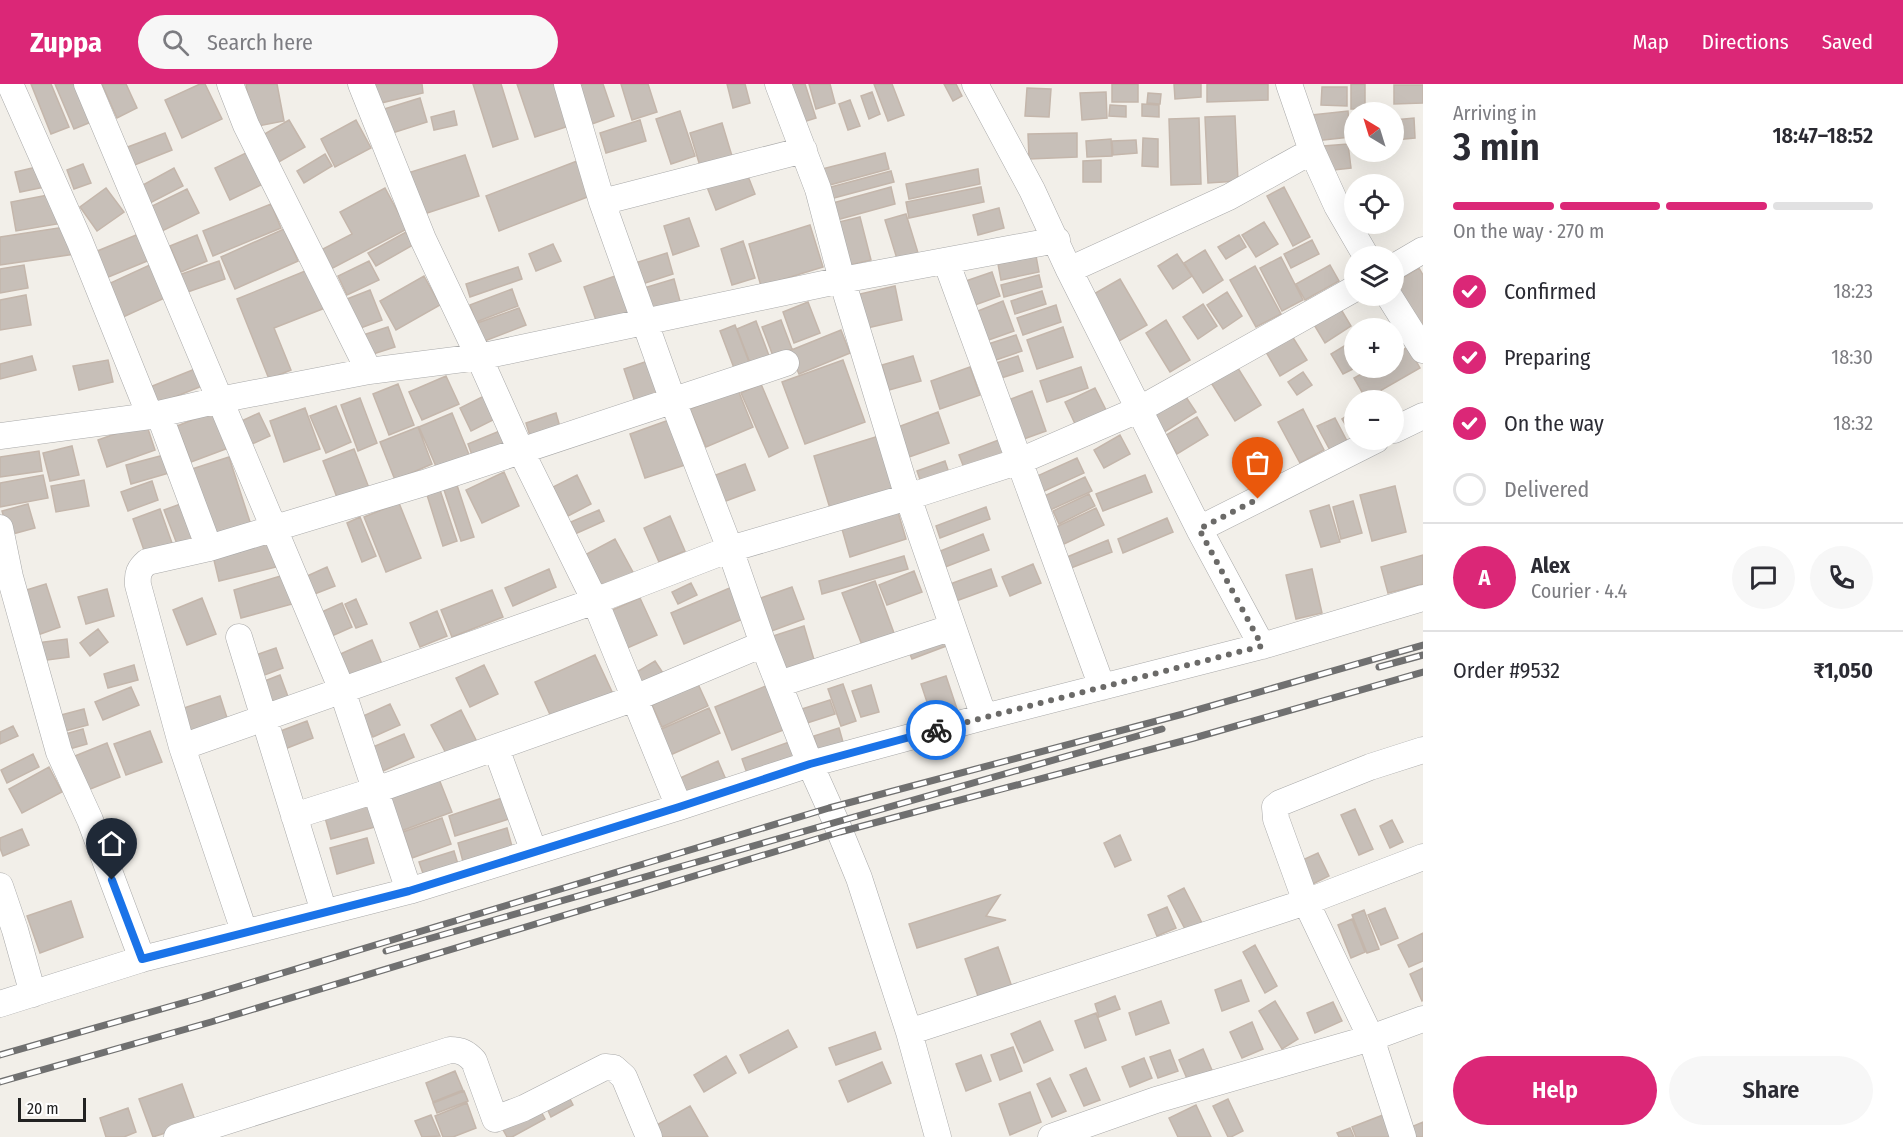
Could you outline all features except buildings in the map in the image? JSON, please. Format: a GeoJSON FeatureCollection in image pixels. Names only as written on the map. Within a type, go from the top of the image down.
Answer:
{"type":"FeatureCollection","features":[{"type":"Feature","properties":{"kind":"street"},"geometry":{"type":"LineString","coordinates":[[10,84],[155,415],[209,548]]}},
{"type":"Feature","properties":{"kind":"street"},"geometry":{"type":"LineString","coordinates":[[87,84],[342,690],[409,891]]}},
{"type":"Feature","properties":{"kind":"street"},"geometry":{"type":"LineString","coordinates":[[230,84],[246,125],[369,371]]}},
{"type":"Feature","properties":{"kind":"street"},"geometry":{"type":"LineString","coordinates":[[361,84],[423,239],[521,451],[595,601],[679,807]]}},
{"type":"Feature","properties":{"kind":"street"},"geometry":{"type":"LineString","coordinates":[[567,84],[602,202],[673,401],[730,549],[763,644],[810,764],[859,878],[909,1032],[938,1137]]}},
{"type":"Feature","properties":{"kind":"street"},"geometry":{"type":"LineString","coordinates":[[778,84],[818,189],[842,280],[908,497],[984,717]]}},
{"type":"Feature","properties":{"kind":"street"},"geometry":{"type":"LineString","coordinates":[[975,84],[1032,190],[1069,270],[1199,529],[1262,646]]}},
{"type":"Feature","properties":{"kind":"street"},"geometry":{"type":"LineString","coordinates":[[1288,84],[1312,151],[1337,206],[1360,246]]}},
{"type":"Feature","properties":{"kind":"street"},"geometry":{"type":"LineString","coordinates":[[602,202],[804,150]]}},
{"type":"Feature","properties":{"kind":"street"},"geometry":{"type":"LineString","coordinates":[[1069,270],[1229,197],[1312,151]]}},
{"type":"Feature","properties":{"kind":"street"},"geometry":{"type":"LineString","coordinates":[[1,430],[155,415],[219,400],[369,371],[479,357],[842,280],[1057,240]]}},
{"type":"Feature","properties":{"kind":"street"},"geometry":{"type":"LineString","coordinates":[[1404,261],[1423,250]]}},
{"type":"Feature","properties":{"kind":"street"},"geometry":{"type":"LineString","coordinates":[[946,261],[1102,687]]}},
{"type":"Feature","properties":{"kind":"street"},"geometry":{"type":"LineString","coordinates":[[182,747],[595,601],[730,549],[908,497],[1020,461],[1140,409],[1344,295]]}},
{"type":"Feature","properties":{"kind":"street"},"geometry":{"type":"LineString","coordinates":[[1395,306],[1423,350]]}},
{"type":"Feature","properties":{"kind":"street"},"geometry":{"type":"LineString","coordinates":[[244,931],[182,747],[138,585],[137,574],[141,567],[147,562],[209,548],[424,483],[786,363]]}},
{"type":"Feature","properties":{"kind":"street"},"geometry":{"type":"LineString","coordinates":[[1404,425],[1423,416]]}},
{"type":"Feature","properties":{"kind":"street"},"geometry":{"type":"LineString","coordinates":[[1199,529],[1356,450]]}},
{"type":"Feature","properties":{"kind":"street"},"geometry":{"type":"LineString","coordinates":[[0,528],[10,577],[59,752],[90,820],[142,959]]}},
{"type":"Feature","properties":{"kind":"street"},"geometry":{"type":"LineString","coordinates":[[0,1004],[142,959],[244,931],[409,891],[810,764],[1262,646],[1423,598]]}},
{"type":"Feature","properties":{"kind":"street"},"geometry":{"type":"LineString","coordinates":[[779,684],[953,627]]}},
{"type":"Feature","properties":{"kind":"street"},"geometry":{"type":"LineString","coordinates":[[239,638],[324,912]]}},
{"type":"Feature","properties":{"kind":"street"},"geometry":{"type":"LineString","coordinates":[[294,816],[376,790],[634,698],[763,644]]}},
{"type":"Feature","properties":{"kind":"street"},"geometry":{"type":"LineString","coordinates":[[496,748],[534,852]]}},
{"type":"Feature","properties":{"kind":"street"},"geometry":{"type":"LineString","coordinates":[[1403,1137],[1371,1038],[1306,902],[1276,819],[1275,807],[1370,767],[1423,750]]}},
{"type":"Feature","properties":{"kind":"street"},"geometry":{"type":"LineString","coordinates":[[909,1032],[1306,902],[1423,857]]}},
{"type":"Feature","properties":{"kind":"street"},"geometry":{"type":"LineString","coordinates":[[0,886],[33,994]]}},
{"type":"Feature","properties":{"kind":"street"},"geometry":{"type":"LineString","coordinates":[[1051,1137],[1156,1100],[1371,1038],[1423,1019]]}},
{"type":"Feature","properties":{"kind":"street"},"geometry":{"type":"LineString","coordinates":[[177,1137],[450,1050],[459,1050],[468,1054],[474,1061],[497,1128],[524,1108],[610,1066],[624,1077],[649,1137]]}},
{"type":"Feature","properties":{"kind":"railway"},"geometry":{"type":"LineString","coordinates":[[0,1055],[200,998],[829,808],[1183,714],[1423,645]]}},
{"type":"Feature","properties":{"kind":"railway"},"geometry":{"type":"LineString","coordinates":[[1379,667],[1423,655]]}},
{"type":"Feature","properties":{"kind":"railway"},"geometry":{"type":"LineString","coordinates":[[0,1082],[211,1022],[840,832],[1194,738],[1423,672]]}},
{"type":"Feature","properties":{"kind":"railway"},"geometry":{"type":"LineString","coordinates":[[386,951],[1162,729]]}},
{"type":"Feature","properties":{"kind":"way so far"},"geometry":{"type":"LineString","coordinates":[[936,730],[1262,646],[1199,529],[1258,499]]}},
{"type":"Feature","properties":{"kind":"route"},"geometry":{"type":"LineString","coordinates":[[112,880],[142,959],[244,931],[409,891],[810,764],[936,730]]}}]}
